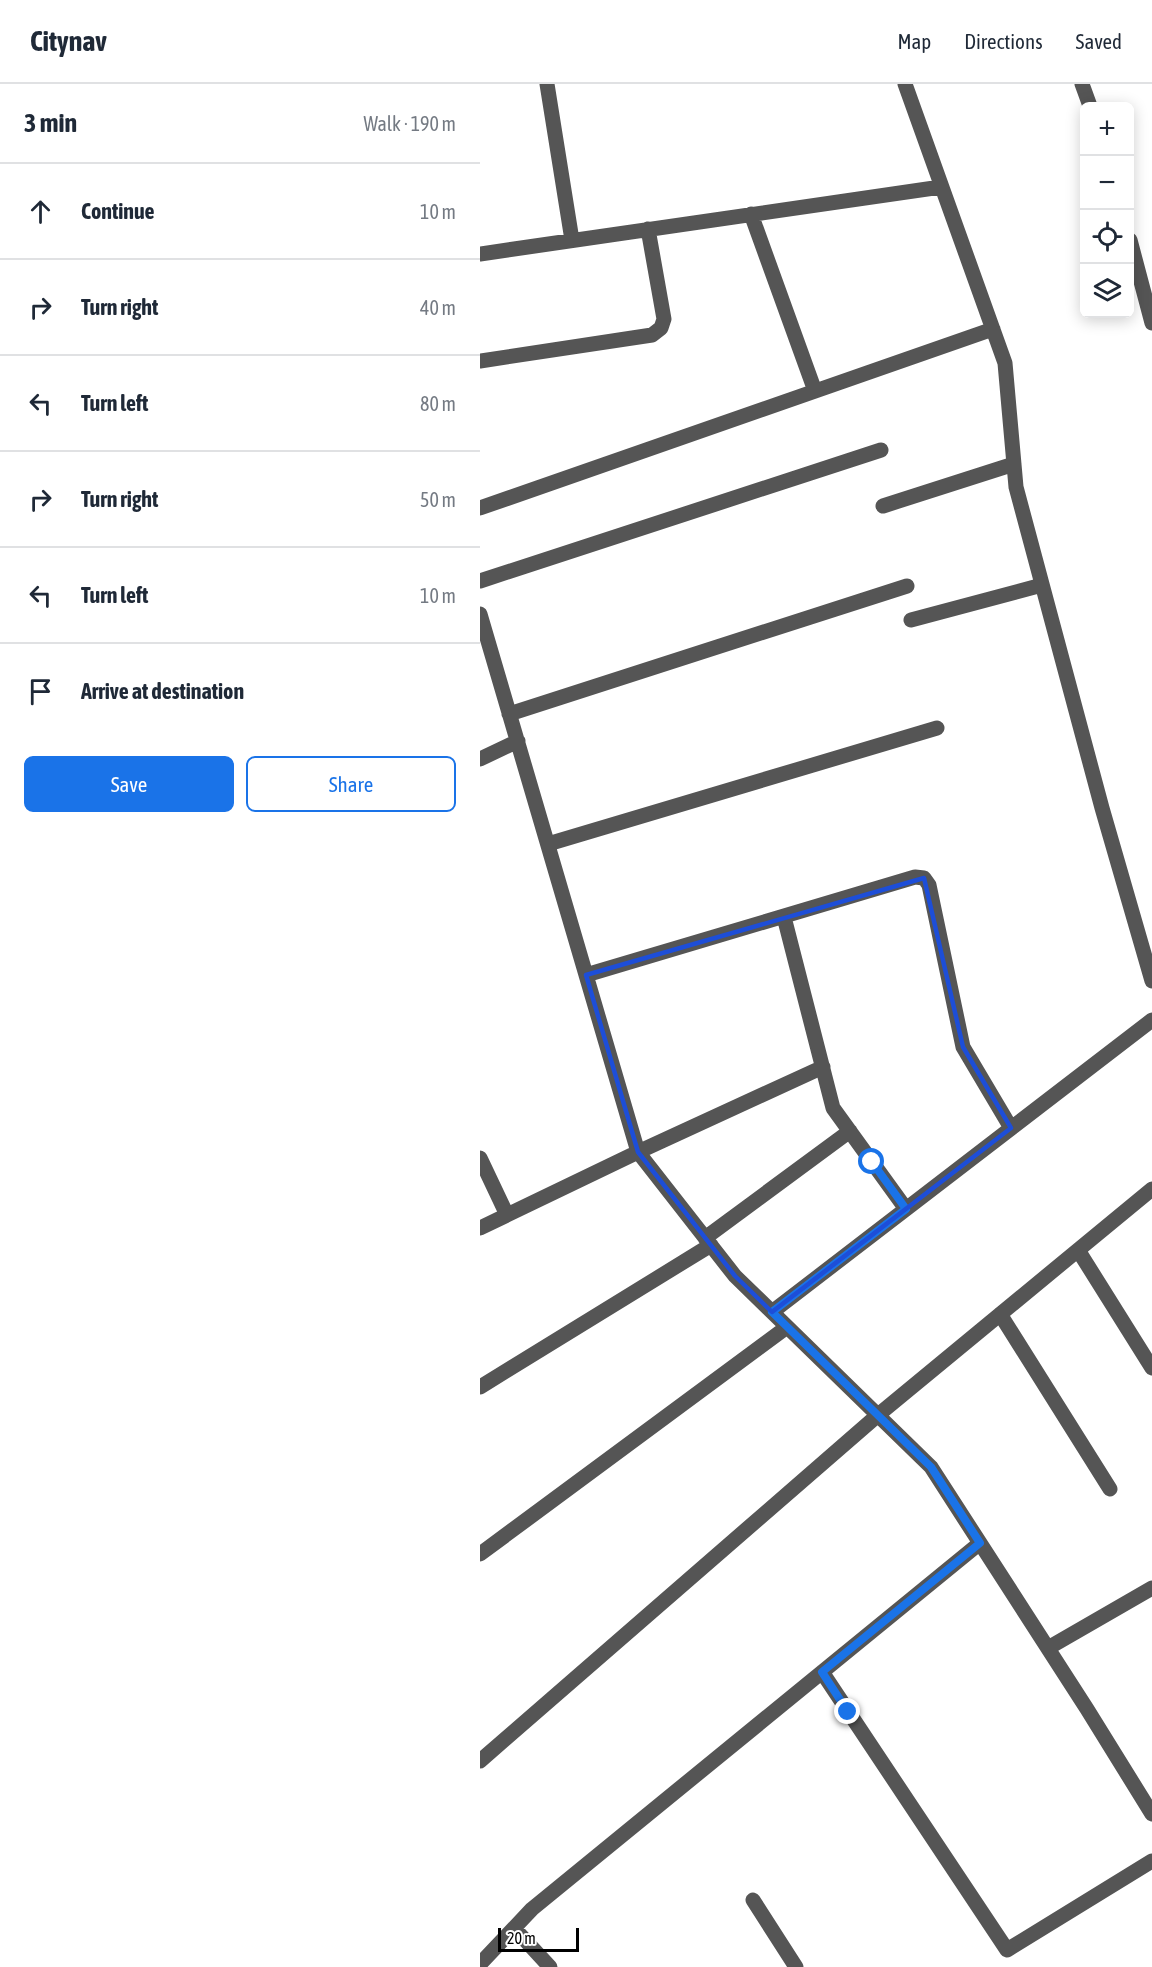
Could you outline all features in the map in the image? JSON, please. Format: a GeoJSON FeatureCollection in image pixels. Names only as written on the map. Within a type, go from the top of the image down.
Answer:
{"type":"FeatureCollection","features":[{"type":"Feature","properties":{"kind":"street"},"geometry":{"type":"LineString","coordinates":[[547,84],[572,240]]}},
{"type":"Feature","properties":{"kind":"street"},"geometry":{"type":"LineString","coordinates":[[904,84],[1005,363],[1016,487],[1102,808],[1152,981]]}},
{"type":"Feature","properties":{"kind":"street"},"geometry":{"type":"LineString","coordinates":[[1082,84],[1089,102]]}},
{"type":"Feature","properties":{"kind":"street"},"geometry":{"type":"LineString","coordinates":[[480,254],[941,187]]}},
{"type":"Feature","properties":{"kind":"street"},"geometry":{"type":"LineString","coordinates":[[752,214],[815,391]]}},
{"type":"Feature","properties":{"kind":"street"},"geometry":{"type":"LineString","coordinates":[[480,361],[652,335],[662,328],[664,319],[648,229]]}},
{"type":"Feature","properties":{"kind":"street"},"geometry":{"type":"LineString","coordinates":[[1134,255],[1152,323]]}},
{"type":"Feature","properties":{"kind":"street"},"geometry":{"type":"LineString","coordinates":[[480,508],[993,329]]}},
{"type":"Feature","properties":{"kind":"street"},"geometry":{"type":"LineString","coordinates":[[480,581],[881,450]]}},
{"type":"Feature","properties":{"kind":"street"},"geometry":{"type":"LineString","coordinates":[[883,506],[1014,464]]}},
{"type":"Feature","properties":{"kind":"street"},"geometry":{"type":"LineString","coordinates":[[911,620],[1042,585]]}},
{"type":"Feature","properties":{"kind":"street"},"geometry":{"type":"LineString","coordinates":[[509,714],[907,586]]}},
{"type":"Feature","properties":{"kind":"street"},"geometry":{"type":"LineString","coordinates":[[480,614],[483,636],[518,741],[638,1152],[735,1276],[931,1467],[1152,1814]]}},
{"type":"Feature","properties":{"kind":"street"},"geometry":{"type":"LineString","coordinates":[[548,844],[937,728]]}},
{"type":"Feature","properties":{"kind":"street"},"geometry":{"type":"LineString","coordinates":[[480,759],[518,741]]}},
{"type":"Feature","properties":{"kind":"street"},"geometry":{"type":"LineString","coordinates":[[586,975],[915,877],[924,878],[929,885],[963,1047],[1011,1128]]}},
{"type":"Feature","properties":{"kind":"street"},"geometry":{"type":"LineString","coordinates":[[784,917],[833,1108],[906,1209]]}},
{"type":"Feature","properties":{"kind":"street"},"geometry":{"type":"LineString","coordinates":[[772,1312],[1152,1020]]}},
{"type":"Feature","properties":{"kind":"street"},"geometry":{"type":"LineString","coordinates":[[480,1228],[823,1067]]}},
{"type":"Feature","properties":{"kind":"street"},"geometry":{"type":"LineString","coordinates":[[480,1387],[708,1242],[850,1131]]}},
{"type":"Feature","properties":{"kind":"street"},"geometry":{"type":"LineString","coordinates":[[480,1158],[507,1215]]}},
{"type":"Feature","properties":{"kind":"street"},"geometry":{"type":"LineString","coordinates":[[480,1761],[878,1416],[1152,1189]]}},
{"type":"Feature","properties":{"kind":"street"},"geometry":{"type":"LineString","coordinates":[[1078,1250],[1152,1368]]}},
{"type":"Feature","properties":{"kind":"street"},"geometry":{"type":"LineString","coordinates":[[1000,1314],[1110,1489]]}},
{"type":"Feature","properties":{"kind":"street"},"geometry":{"type":"LineString","coordinates":[[480,1554],[787,1327]]}},
{"type":"Feature","properties":{"kind":"street"},"geometry":{"type":"LineString","coordinates":[[480,1964],[532,1909],[980,1543]]}},
{"type":"Feature","properties":{"kind":"street"},"geometry":{"type":"LineString","coordinates":[[1048,1648],[1152,1588]]}},
{"type":"Feature","properties":{"kind":"street"},"geometry":{"type":"LineString","coordinates":[[822,1672],[1007,1950],[1152,1861]]}},
{"type":"Feature","properties":{"kind":"street"},"geometry":{"type":"LineString","coordinates":[[753,1900],[796,1967]]}},
{"type":"Feature","properties":{"kind":"street"},"geometry":{"type":"LineString","coordinates":[[514,1928],[550,1967]]}},
{"type":"Feature","properties":{"kind":"highlighted area"},"geometry":{"type":"Polygon","coordinates":[[[924,878],[963,1047],[1011,1128],[772,1312],[735,1276],[638,1152],[586,975],[924,878]]]}},
{"type":"Feature","properties":{"kind":"route"},"geometry":{"type":"LineString","coordinates":[[848,1712],[822,1672],[980,1543],[931,1467],[772,1312],[906,1209],[872,1162]]}}]}
